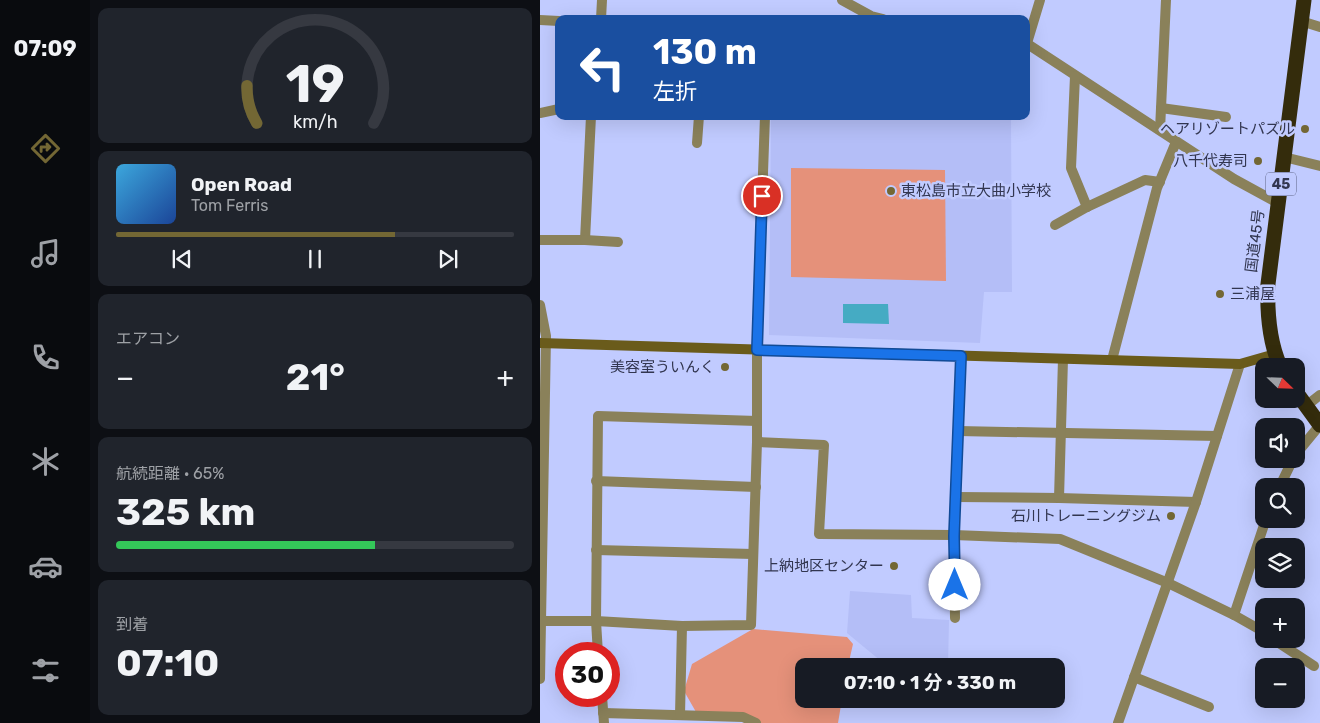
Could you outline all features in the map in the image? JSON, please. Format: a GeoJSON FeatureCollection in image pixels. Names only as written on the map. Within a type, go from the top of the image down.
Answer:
{"type":"FeatureCollection","features":[{"type":"Feature","properties":{"kind":"highway","name":"国道45号"},"geometry":{"type":"LineString","coordinates":[[1277,358],[1268,300],[1269,266],[1304,0]]}},
{"type":"Feature","properties":{"kind":"highway"},"geometry":{"type":"LineString","coordinates":[[1306,406],[1320,425]]}},
{"type":"Feature","properties":{"kind":"street"},"geometry":{"type":"LineString","coordinates":[[601,15],[602,0]]}},
{"type":"Feature","properties":{"kind":"street"},"geometry":{"type":"LineString","coordinates":[[842,0],[867,15]]}},
{"type":"Feature","properties":{"kind":"street"},"geometry":{"type":"LineString","coordinates":[[1030,33],[1040,0]]}},
{"type":"Feature","properties":{"kind":"street"},"geometry":{"type":"LineString","coordinates":[[1160,130],[1166,0]]}},
{"type":"Feature","properties":{"kind":"street"},"geometry":{"type":"LineString","coordinates":[[540,20],[555,21]]}},
{"type":"Feature","properties":{"kind":"street"},"geometry":{"type":"LineString","coordinates":[[1301,21],[1320,27]]}},
{"type":"Feature","properties":{"kind":"street"},"geometry":{"type":"LineString","coordinates":[[1030,45],[1234,179],[1278,203]]}},
{"type":"Feature","properties":{"kind":"street"},"geometry":{"type":"LineString","coordinates":[[1075,76],[1071,168],[1087,207]]}},
{"type":"Feature","properties":{"kind":"street"},"geometry":{"type":"LineString","coordinates":[[1161,108],[1226,117]]}},
{"type":"Feature","properties":{"kind":"street"},"geometry":{"type":"LineString","coordinates":[[540,113],[555,110]]}},
{"type":"Feature","properties":{"kind":"street"},"geometry":{"type":"LineString","coordinates":[[585,240],[591,120]]}},
{"type":"Feature","properties":{"kind":"street"},"geometry":{"type":"LineString","coordinates":[[697,143],[699,120]]}},
{"type":"Feature","properties":{"kind":"street"},"geometry":{"type":"LineString","coordinates":[[542,621],[596,621],[682,626],[751,625],[757,442],[757,350],[765,120]]}},
{"type":"Feature","properties":{"kind":"street"},"geometry":{"type":"LineString","coordinates":[[1112,360],[1160,182],[1176,142]]}},
{"type":"Feature","properties":{"kind":"street"},"geometry":{"type":"LineString","coordinates":[[1284,157],[1320,166]]}},
{"type":"Feature","properties":{"kind":"street"},"geometry":{"type":"LineString","coordinates":[[1055,224],[1145,180],[1160,182]]}},
{"type":"Feature","properties":{"kind":"street"},"geometry":{"type":"LineString","coordinates":[[540,240],[618,242]]}},
{"type":"Feature","properties":{"kind":"street"},"geometry":{"type":"LineString","coordinates":[[540,306],[546,336],[543,343],[540,679]]}},
{"type":"Feature","properties":{"kind":"street"},"geometry":{"type":"LineString","coordinates":[[543,343],[1240,364],[1255,362]]}},
{"type":"Feature","properties":{"kind":"street"},"geometry":{"type":"LineString","coordinates":[[955,618],[954,536],[961,356]]}},
{"type":"Feature","properties":{"kind":"street"},"geometry":{"type":"LineString","coordinates":[[1059,498],[1063,359]]}},
{"type":"Feature","properties":{"kind":"street"},"geometry":{"type":"LineString","coordinates":[[1118,723],[1196,502],[1240,364]]}},
{"type":"Feature","properties":{"kind":"street"},"geometry":{"type":"LineString","coordinates":[[1306,406],[1320,396]]}},
{"type":"Feature","properties":{"kind":"street"},"geometry":{"type":"LineString","coordinates":[[597,642],[596,481],[598,416],[757,421]]}},
{"type":"Feature","properties":{"kind":"street"},"geometry":{"type":"LineString","coordinates":[[1305,443],[1320,425]]}},
{"type":"Feature","properties":{"kind":"street"},"geometry":{"type":"LineString","coordinates":[[958,431],[1217,436]]}},
{"type":"Feature","properties":{"kind":"street"},"geometry":{"type":"LineString","coordinates":[[757,442],[824,445],[819,534],[1060,539],[1082,546],[1168,583],[1255,627]]}},
{"type":"Feature","properties":{"kind":"street"},"geometry":{"type":"LineString","coordinates":[[596,481],[756,487]]}},
{"type":"Feature","properties":{"kind":"street"},"geometry":{"type":"LineString","coordinates":[[956,497],[1196,502]]}},
{"type":"Feature","properties":{"kind":"street"},"geometry":{"type":"LineString","coordinates":[[1234,615],[1263,528]]}},
{"type":"Feature","properties":{"kind":"street"},"geometry":{"type":"LineString","coordinates":[[596,550],[753,554]]}},
{"type":"Feature","properties":{"kind":"street"},"geometry":{"type":"LineString","coordinates":[[680,715],[682,626]]}},
{"type":"Feature","properties":{"kind":"street"},"geometry":{"type":"LineString","coordinates":[[1287,648],[1314,666]]}},
{"type":"Feature","properties":{"kind":"street"},"geometry":{"type":"LineString","coordinates":[[1134,678],[1209,707]]}},
{"type":"Feature","properties":{"kind":"street"},"geometry":{"type":"LineString","coordinates":[[604,718],[680,715],[743,717],[756,723]]}},
{"type":"Feature","properties":{"kind":"shaded area","name":"東松島市立大曲小学校"},"geometry":{"type":"Polygon","coordinates":[[[771,120],[1011,120],[1012,292],[984,292],[980,343],[769,335],[771,120]]]}},
{"type":"Feature","properties":{"kind":"shaded area"},"geometry":{"type":"Polygon","coordinates":[[[791,168],[945,170],[946,281],[791,277],[791,168]]]}},
{"type":"Feature","properties":{"kind":"shaded area"},"geometry":{"type":"Polygon","coordinates":[[[843,304],[888,304],[889,324],[843,323],[843,304]]]}},
{"type":"Feature","properties":{"kind":"shaded area"},"geometry":{"type":"Polygon","coordinates":[[[850,591],[911,595],[912,618],[949,620],[948,658],[877,658],[847,633],[850,591]]]}},
{"type":"Feature","properties":{"kind":"shaded area"},"geometry":{"type":"Polygon","coordinates":[[[753,629],[847,637],[853,644],[850,658],[795,658],[795,708],[840,708],[838,723],[759,723],[696,712],[684,691],[692,664],[753,629]]]}},
{"type":"Feature","properties":{"kind":"place","name":"ヘアリゾートパズル"},"geometry":{"type":"Point","coordinates":[1305,129]}},
{"type":"Feature","properties":{"kind":"place","name":"八千代寿司"},"geometry":{"type":"Point","coordinates":[1258,161]}},
{"type":"Feature","properties":{"kind":"place","name":"東松島市立大曲小学校"},"geometry":{"type":"Point","coordinates":[891,191]}},
{"type":"Feature","properties":{"kind":"place","name":"三浦屋"},"geometry":{"type":"Point","coordinates":[1220,294]}},
{"type":"Feature","properties":{"kind":"place","name":"美容室ういんく"},"geometry":{"type":"Point","coordinates":[725,367]}},
{"type":"Feature","properties":{"kind":"place","name":"石川トレーニングジム"},"geometry":{"type":"Point","coordinates":[1171,516]}},
{"type":"Feature","properties":{"kind":"place","name":"上納地区センター"},"geometry":{"type":"Point","coordinates":[894,566]}},
{"type":"Feature","properties":{"kind":"route"},"geometry":{"type":"LineString","coordinates":[[762,196],[757,350],[961,356],[954,536],[955,585]]}}]}
